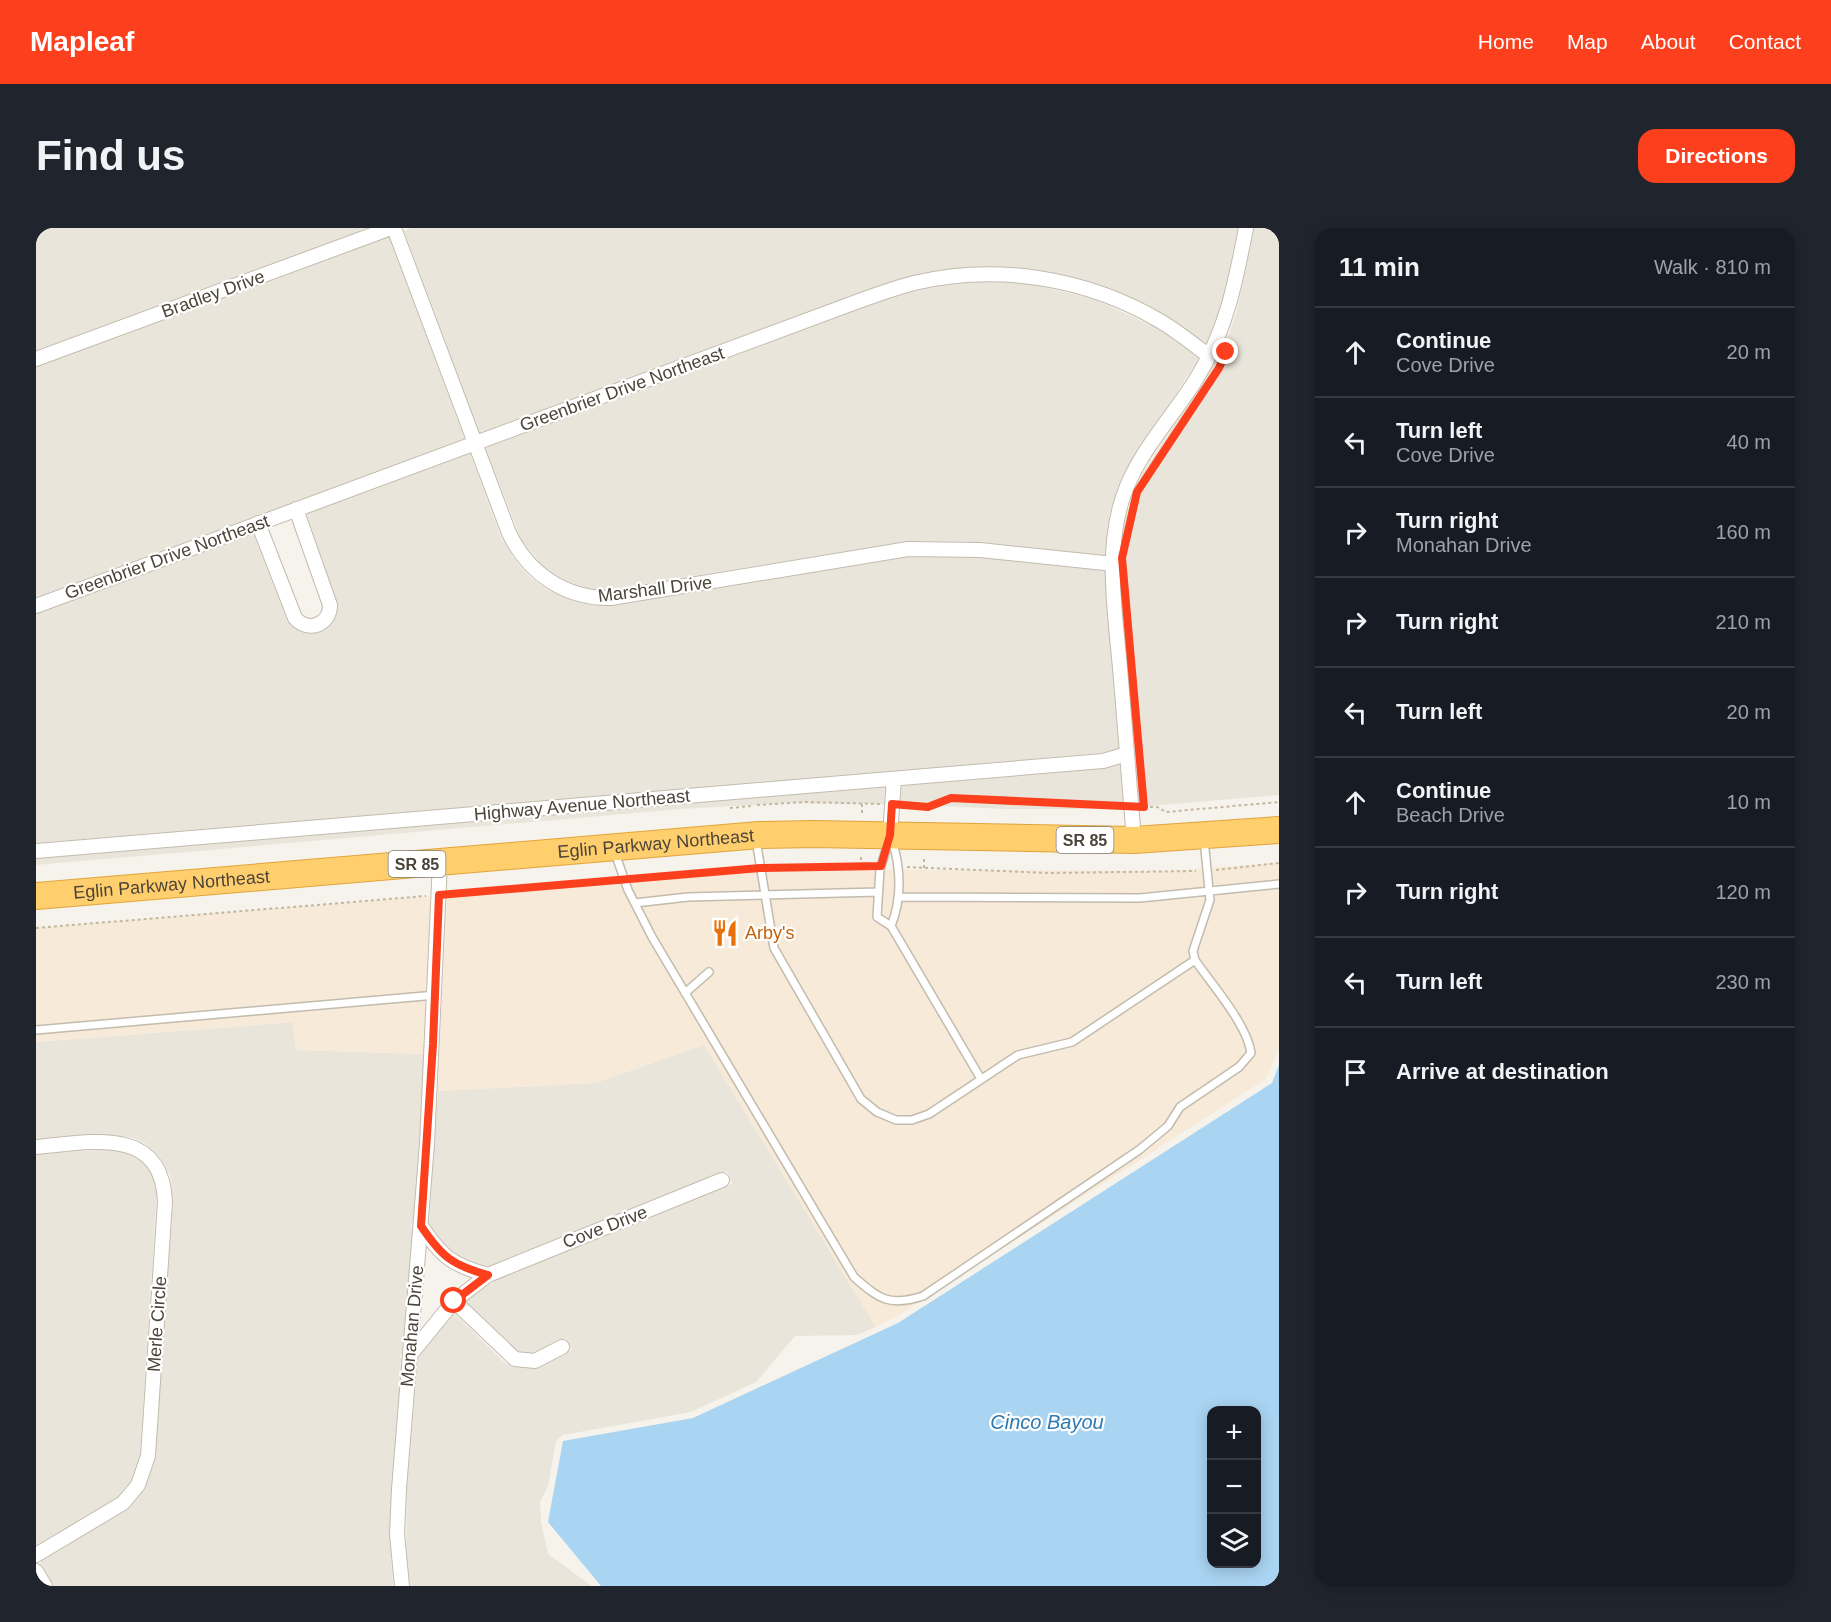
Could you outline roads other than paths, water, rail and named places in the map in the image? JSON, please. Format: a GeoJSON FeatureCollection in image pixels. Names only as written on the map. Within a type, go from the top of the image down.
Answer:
{"type":"FeatureCollection","features":[{"type":"Feature","properties":{"kind":"highway","name":"Eglin Parkway Northeast"},"geometry":{"type":"LineString","coordinates":[[36,896],[755,836],[890,835],[1134,840],[1279,830]]}},
{"type":"Feature","properties":{"kind":"street","name":"Bradley Drive"},"geometry":{"type":"LineString","coordinates":[[36,359],[393,228]]}},
{"type":"Feature","properties":{"kind":"street","name":"Marshall Drive"},"geometry":{"type":"LineString","coordinates":[[393,228],[509,533],[524,558],[537,572],[555,585],[579,595],[610,598],[908,549],[980,550],[1114,564]]}},
{"type":"Feature","properties":{"kind":"street"},"geometry":{"type":"LineString","coordinates":[[1134,840],[1113,540],[1124,495],[1146,453],[1209,356],[1229,311],[1246,228]]}},
{"type":"Feature","properties":{"kind":"street","name":"Greenbrier Drive Northeast"},"geometry":{"type":"LineString","coordinates":[[36,606],[832,310],[893,289],[943,277],[988,274],[1032,276],[1098,292],[1162,322],[1209,356]]}},
{"type":"Feature","properties":{"kind":"street"},"geometry":{"type":"LineString","coordinates":[[258,523],[295,618],[308,626],[318,625],[326,619],[330,605],[296,509]]}},
{"type":"Feature","properties":{"kind":"street","name":"Highway Avenue Northeast"},"geometry":{"type":"LineString","coordinates":[[36,850],[894,779],[1103,760],[1127,754]]}},
{"type":"Feature","properties":{"kind":"street"},"geometry":{"type":"LineString","coordinates":[[890,835],[894,779]]}},
{"type":"Feature","properties":{"kind":"street","name":"Monahan Drive"},"geometry":{"type":"LineString","coordinates":[[402,1586],[397,1534],[399,1489],[421,1226],[436,995],[440,862]]}},
{"type":"Feature","properties":{"kind":"street","name":"Merle Circle"},"geometry":{"type":"LineString","coordinates":[[36,1147],[100,1142],[126,1144],[141,1150],[160,1171],[165,1202],[148,1456],[138,1485],[123,1503],[36,1555]]}},
{"type":"Feature","properties":{"kind":"street","name":"Cove Drive"},"geometry":{"type":"LineString","coordinates":[[410,1355],[454,1301],[488,1275],[722,1180]]}},
{"type":"Feature","properties":{"kind":"street"},"geometry":{"type":"LineString","coordinates":[[421,1226],[437,1250],[449,1260],[463,1268],[488,1275]]}},
{"type":"Feature","properties":{"kind":"street"},"geometry":{"type":"LineString","coordinates":[[454,1301],[515,1359],[535,1361],[562,1347]]}},
{"type":"Feature","properties":{"kind":"street"},"geometry":{"type":"LineString","coordinates":[[36,1571],[45,1586]]}},
{"type":"Feature","properties":{"kind":"lane"},"geometry":{"type":"LineString","coordinates":[[890,835],[881,866],[877,917],[891,926],[981,1079]]}},
{"type":"Feature","properties":{"kind":"lane"},"geometry":{"type":"LineString","coordinates":[[890,835],[898,867],[899,897],[891,926]]}},
{"type":"Feature","properties":{"kind":"lane"},"geometry":{"type":"LineString","coordinates":[[755,836],[774,948],[861,1099],[877,1112],[896,1120],[912,1120],[929,1114],[1018,1055],[1072,1042],[1195,960]]}},
{"type":"Feature","properties":{"kind":"lane"},"geometry":{"type":"LineString","coordinates":[[613,847],[623,878],[635,903],[685,993],[854,1277],[876,1297],[892,1302],[923,1296],[1139,1150],[1168,1126],[1180,1107],[1239,1067],[1251,1053],[1249,1043],[1195,960],[1193,951],[1210,900],[1203,836]]}},
{"type":"Feature","properties":{"kind":"lane"},"geometry":{"type":"LineString","coordinates":[[899,897],[1140,898],[1279,884]]}},
{"type":"Feature","properties":{"kind":"lane"},"geometry":{"type":"LineString","coordinates":[[635,903],[687,897],[878,892]]}},
{"type":"Feature","properties":{"kind":"lane"},"geometry":{"type":"LineString","coordinates":[[685,993],[709,972]]}},
{"type":"Feature","properties":{"kind":"lane"},"geometry":{"type":"LineString","coordinates":[[36,1030],[436,995]]}},
{"type":"Feature","properties":{"kind":"water","name":"Cinco Bayou"},"geometry":{"type":"Polygon","coordinates":[[[1279,1065],[1279,1586],[601,1586],[548,1522],[563,1441],[693,1418],[898,1323],[1272,1083],[1279,1065]]]}},
{"type":"Feature","properties":{"kind":"place","name":"Arby's"},"geometry":{"type":"Point","coordinates":[725,933]}}]}
